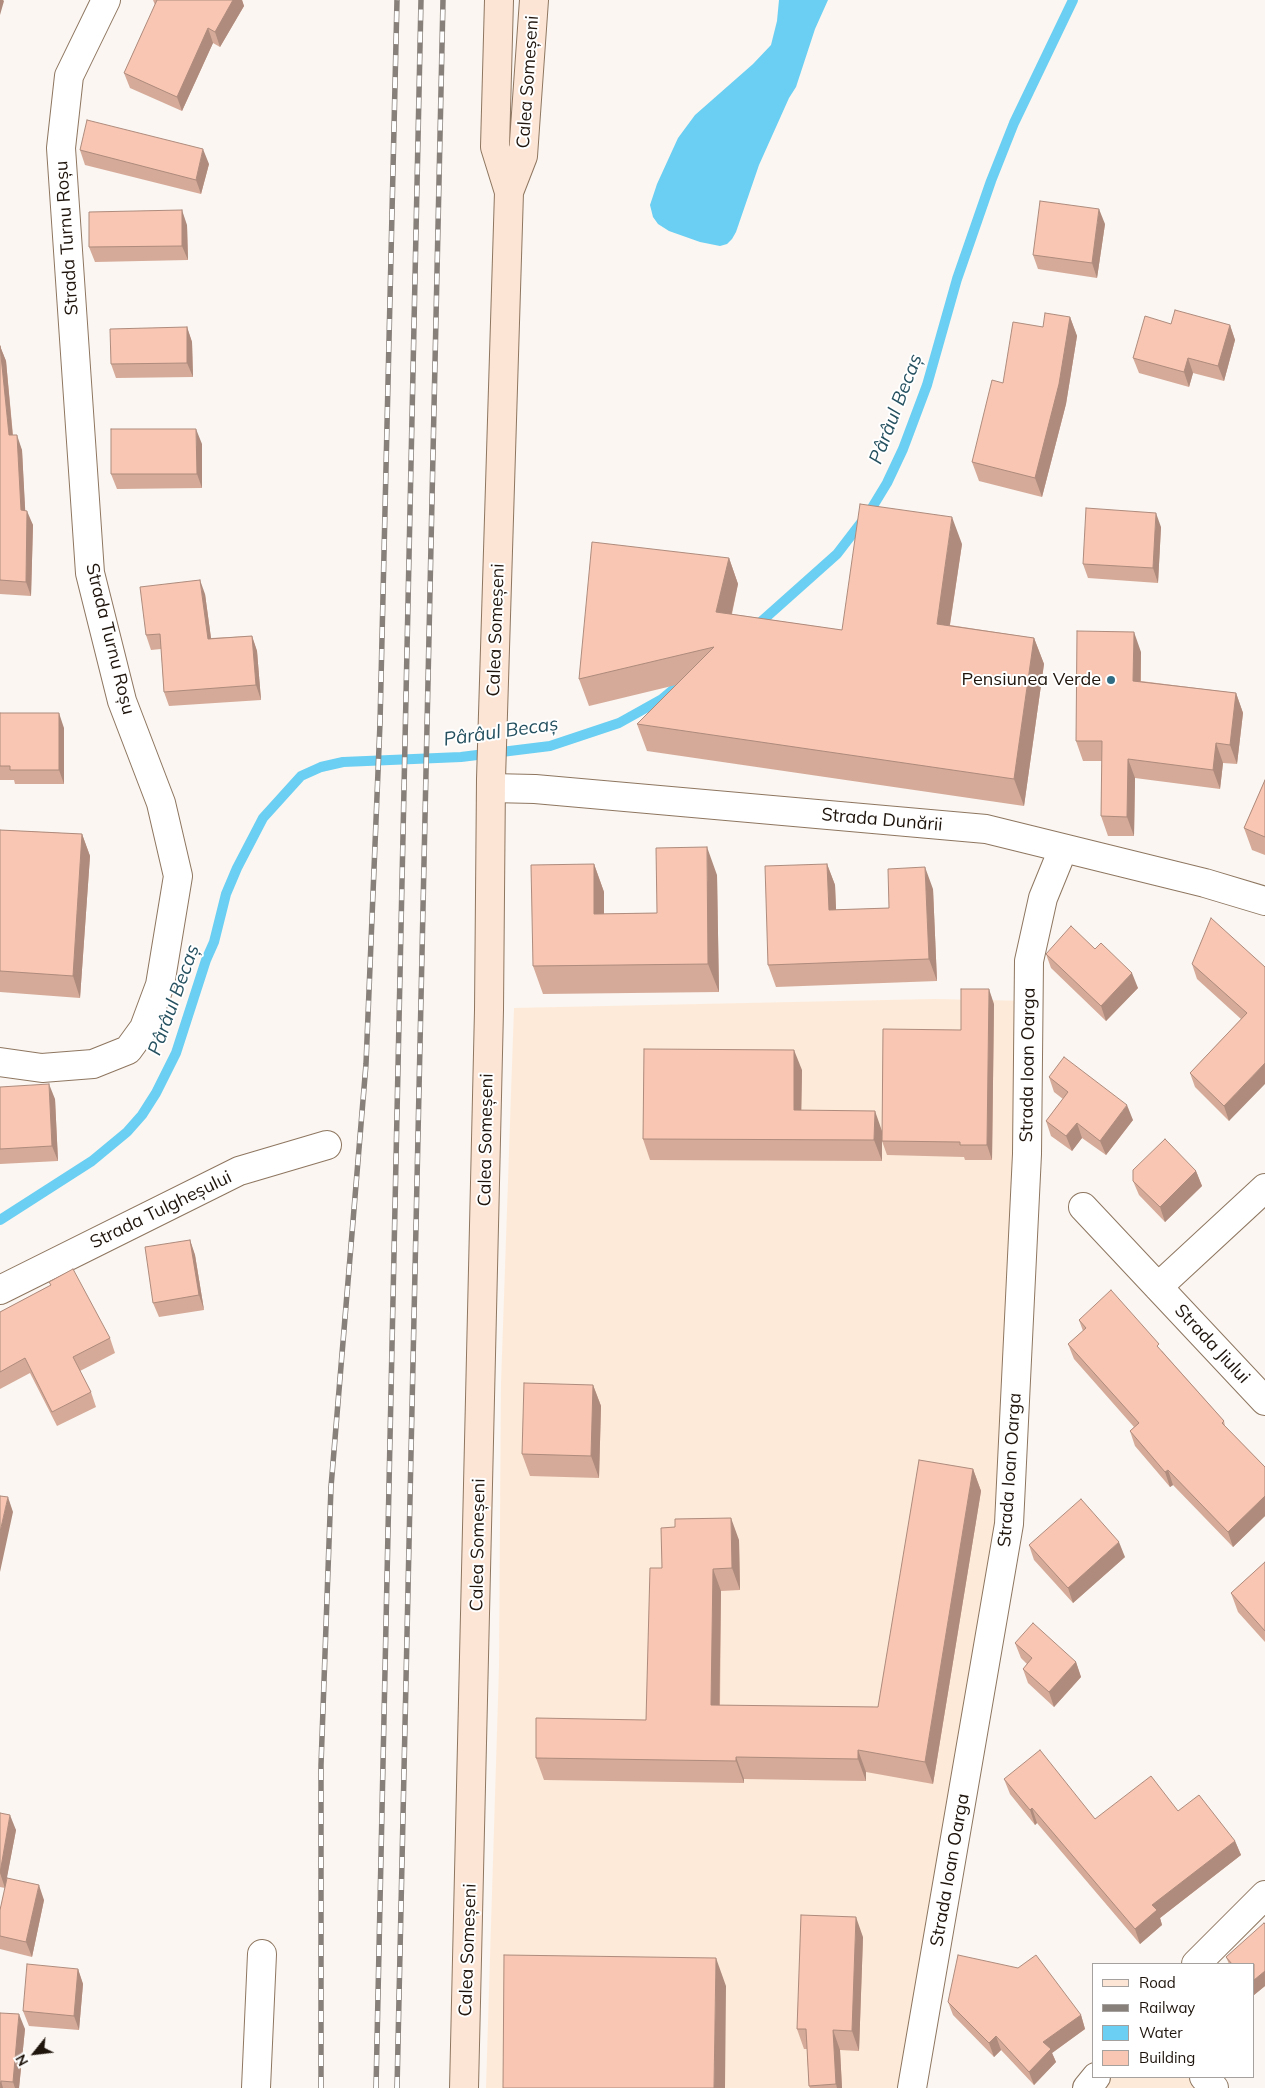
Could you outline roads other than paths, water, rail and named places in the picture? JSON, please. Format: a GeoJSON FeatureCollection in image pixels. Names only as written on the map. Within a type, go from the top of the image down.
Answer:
{"type":"FeatureCollection","features":[{"type":"Feature","properties":{"kind":"main road","name":"Calea Someșeni"},"geometry":{"type":"LineString","coordinates":[[464,2088],[489,1010],[491,784],[508,192],[495,147],[499,0]]}},
{"type":"Feature","properties":{"kind":"main road","name":"Calea Someșeni"},"geometry":{"type":"LineString","coordinates":[[508,192],[523,156],[534,0]]}},
{"type":"Feature","properties":{"kind":"street","name":"Strada Turnu Roșu"},"geometry":{"type":"LineString","coordinates":[[0,1062],[42,1068],[93,1064],[128,1050],[144,1028],[160,985],[178,876],[161,803],[122,701],[90,573],[61,148],[69,76],[106,0]]}},
{"type":"Feature","properties":{"kind":"street","name":"Strada Dunării"},"geometry":{"type":"LineString","coordinates":[[491,784],[986,829],[1205,883],[1265,901]]}},
{"type":"Feature","properties":{"kind":"street","name":"Strada Ioan Oarga"},"geometry":{"type":"LineString","coordinates":[[912,2088],[1009,1524],[1027,1154],[1029,961],[1043,898],[1063,849]]}},
{"type":"Feature","properties":{"kind":"street","name":"Strada Tulgheșului"},"geometry":{"type":"LineString","coordinates":[[0,1290],[239,1171],[327,1145]]}},
{"type":"Feature","properties":{"kind":"street"},"geometry":{"type":"LineString","coordinates":[[1158,1287],[1265,1188]]}},
{"type":"Feature","properties":{"kind":"street","name":"Strada Jiului"},"geometry":{"type":"LineString","coordinates":[[1083,1207],[1265,1400]]}},
{"type":"Feature","properties":{"kind":"street"},"geometry":{"type":"LineString","coordinates":[[1197,1963],[1265,1895]]}},
{"type":"Feature","properties":{"kind":"street"},"geometry":{"type":"LineString","coordinates":[[256,2088],[262,1954]]}},
{"type":"Feature","properties":{"kind":"street"},"geometry":{"type":"LineString","coordinates":[[1205,2078],[1214,2088]]}},
{"type":"Feature","properties":{"kind":"water"},"geometry":{"type":"Polygon","coordinates":[[[779,0],[828,0],[815,29],[796,87],[789,98],[759,165],[736,232],[727,244],[720,246],[700,242],[669,231],[658,224],[653,217],[650,205],[657,184],[678,138],[695,115],[753,64],[771,45],[777,21],[779,0]]]}},
{"type":"Feature","properties":{"kind":"waterway","name":"Pârâul Becaș"},"geometry":{"type":"LineString","coordinates":[[754,628],[837,554],[870,511],[887,483],[903,449],[927,385],[957,279],[991,181],[1014,123],[1073,0]]}},
{"type":"Feature","properties":{"kind":"waterway","name":"Pârâul Becaș"},"geometry":{"type":"LineString","coordinates":[[0,1220],[92,1161],[127,1132],[142,1115],[156,1093],[176,1053],[206,960],[214,942],[226,894],[237,868],[263,818],[301,776],[321,767],[343,762],[461,757],[550,746],[619,723],[662,699],[675,688]]}},
{"type":"Feature","properties":{"kind":"railway"},"geometry":{"type":"LineString","coordinates":[[321,2088],[321,1765],[331,1487],[366,1064],[380,723],[397,0]]}},
{"type":"Feature","properties":{"kind":"railway"},"geometry":{"type":"LineString","coordinates":[[376,2088],[421,0]]}},
{"type":"Feature","properties":{"kind":"railway"},"geometry":{"type":"LineString","coordinates":[[397,2088],[443,0]]}},
{"type":"Feature","properties":{"kind":"place","name":"Pensiunea Verde"},"geometry":{"type":"Point","coordinates":[1111,680]}}]}
